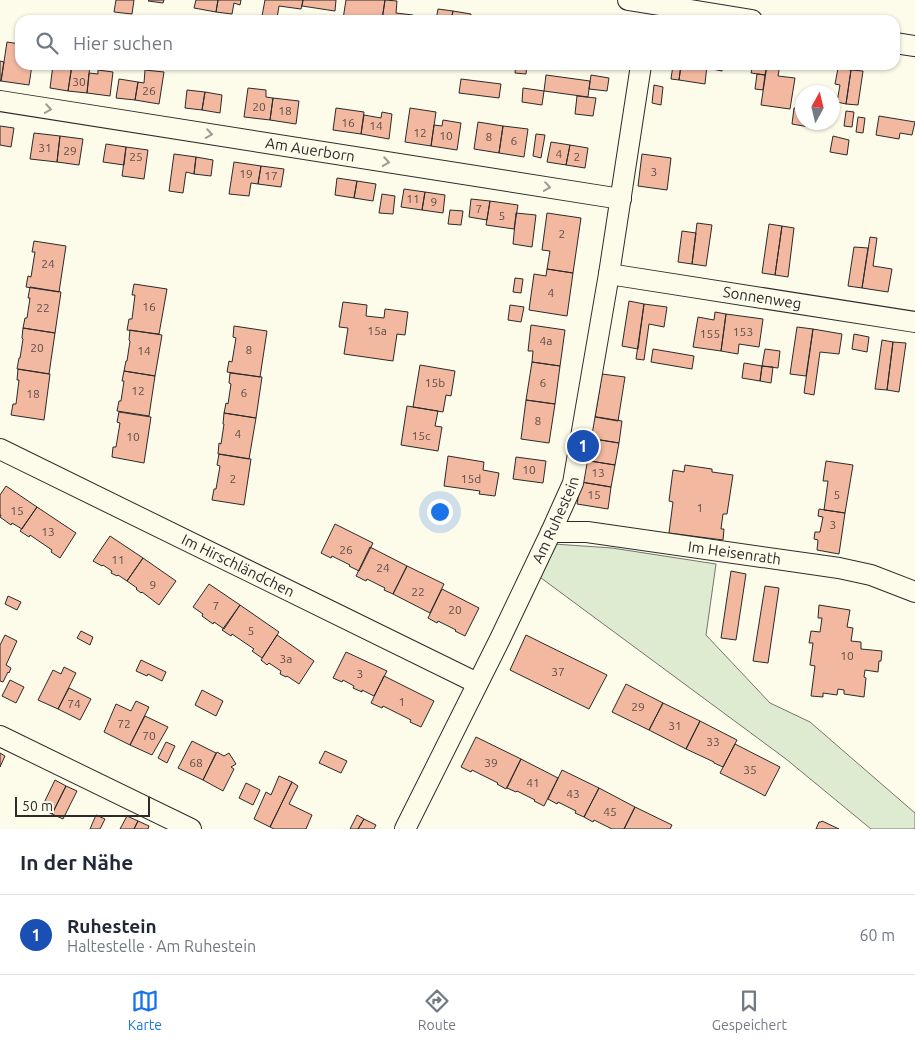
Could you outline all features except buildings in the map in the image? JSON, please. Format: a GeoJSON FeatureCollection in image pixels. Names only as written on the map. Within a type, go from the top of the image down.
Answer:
{"type":"FeatureCollection","features":[{"type":"Feature","properties":{"kind":"street"},"geometry":{"type":"LineString","coordinates":[[628,0],[649,12],[688,15]]}},
{"type":"Feature","properties":{"kind":"street"},"geometry":{"type":"LineString","coordinates":[[900,44],[915,46]]}},
{"type":"Feature","properties":{"kind":"street","name":"Am Ruhestein"},"geometry":{"type":"LineString","coordinates":[[405,829],[552,532],[573,483],[609,274],[640,70]]}},
{"type":"Feature","properties":{"kind":"street","name":"Am Auerborn"},"geometry":{"type":"LineString","coordinates":[[0,101],[621,199]]}},
{"type":"Feature","properties":{"kind":"street","name":"Sonnenweg"},"geometry":{"type":"LineString","coordinates":[[609,274],[915,322]]}},
{"type":"Feature","properties":{"kind":"street","name":"Im Hirschländchen"},"geometry":{"type":"LineString","coordinates":[[0,449],[477,683]]}},
{"type":"Feature","properties":{"kind":"street","name":"Im Heisenrath"},"geometry":{"type":"LineString","coordinates":[[552,532],[587,532],[839,568],[871,575],[915,592]]}},
{"type":"Feature","properties":{"kind":"street"},"geometry":{"type":"LineString","coordinates":[[0,736],[191,829]]}},
{"type":"Feature","properties":{"kind":"green space"},"geometry":{"type":"Polygon","coordinates":[[[554,544],[612,548],[716,564],[706,635],[770,703],[810,722],[915,813],[915,829],[871,829],[786,759],[537,575],[554,544]]]}},
{"type":"Feature","properties":{"kind":"place","name":"Ruhestein"},"geometry":{"type":"Point","coordinates":[583,446]}}]}
